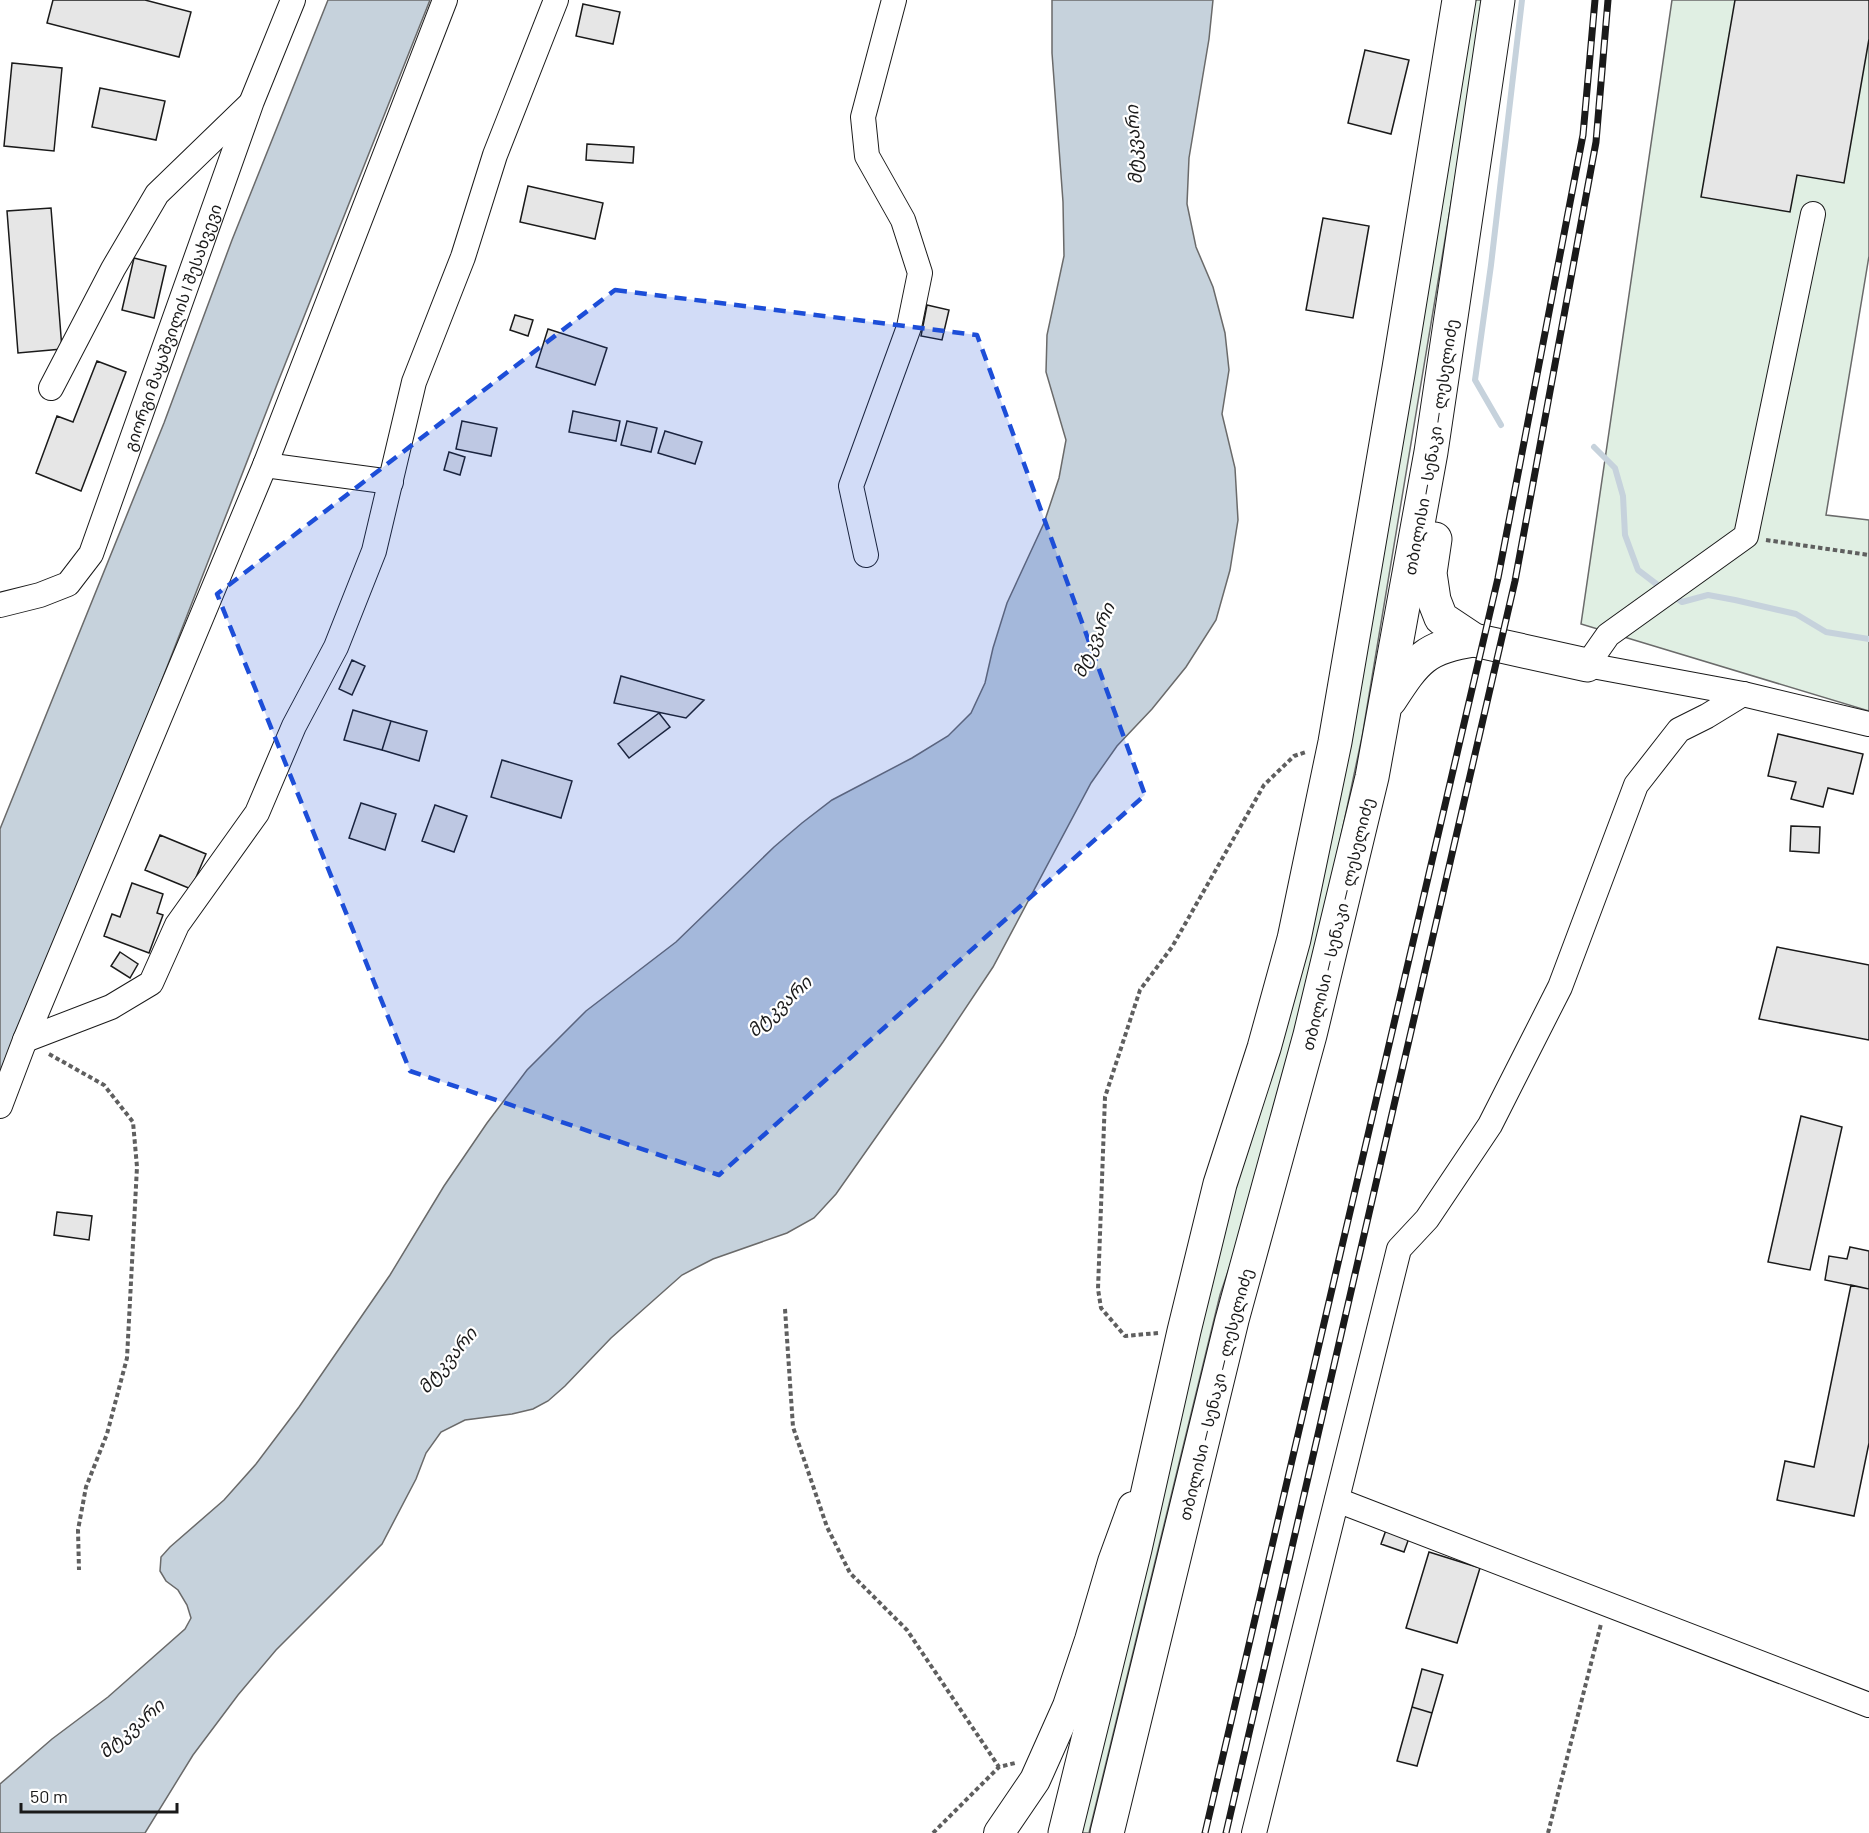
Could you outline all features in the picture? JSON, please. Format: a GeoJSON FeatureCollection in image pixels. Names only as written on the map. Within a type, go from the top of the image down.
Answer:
{"type":"FeatureCollection","features":[{"type":"Feature","properties":{"kind":"highway"},"geometry":{"type":"LineString","coordinates":[[1065,1833],[1135,1549],[1220,1184],[1264,1048],[1294,939],[1335,742],[1459,0]]}},
{"type":"Feature","properties":{"kind":"highway","name":"თბილისი — სენაკი — ლესელიძე"},"geometry":{"type":"LineString","coordinates":[[1107,1833],[1232,1320],[1310,1035],[1372,777],[1431,452],[1498,0]]}},
{"type":"Feature","properties":{"kind":"highway"},"geometry":{"type":"LineString","coordinates":[[1431,452],[1442,495],[1430,573],[1434,600],[1441,618],[1474,640]]}},
{"type":"Feature","properties":{"kind":"highway"},"geometry":{"type":"LineString","coordinates":[[1386,706],[1403,680],[1424,655],[1449,644],[1474,640],[1587,664]]}},
{"type":"Feature","properties":{"kind":"main road"},"geometry":{"type":"LineString","coordinates":[[999,1833],[1035,1780],[1068,1706],[1113,1562],[1164,1421]]}},
{"type":"Feature","properties":{"kind":"street","name":"გიორგი მაყაშვილის I შესახვევი"},"geometry":{"type":"LineString","coordinates":[[0,605],[40,595],[68,584],[91,554],[252,101],[293,0]]}},
{"type":"Feature","properties":{"kind":"street"},"geometry":{"type":"LineString","coordinates":[[0,1106],[25,1040],[265,465],[446,0]]}},
{"type":"Feature","properties":{"kind":"street"},"geometry":{"type":"LineString","coordinates":[[25,1040],[111,1007],[151,982],[177,925],[257,813],[294,726],[336,647],[374,551],[414,382],[463,257],[495,155],[556,0]]}},
{"type":"Feature","properties":{"kind":"street"},"geometry":{"type":"LineString","coordinates":[[866,555],[851,486],[909,327],[920,273],[903,220],[867,156],[863,117],[894,0]]}},
{"type":"Feature","properties":{"kind":"street"},"geometry":{"type":"LineString","coordinates":[[51,388],[113,269],[157,194],[252,101]]}},
{"type":"Feature","properties":{"kind":"street"},"geometry":{"type":"LineString","coordinates":[[1813,214],[1746,536],[1608,635],[1587,664],[1743,694],[1869,724]]}},
{"type":"Feature","properties":{"kind":"street"},"geometry":{"type":"LineString","coordinates":[[265,465],[391,482]]}},
{"type":"Feature","properties":{"kind":"street"},"geometry":{"type":"LineString","coordinates":[[1254,1833],[1399,1249],[1427,1219],[1490,1125],[1560,987],[1636,785],[1679,730],[1743,694]]}},
{"type":"Feature","properties":{"kind":"street"},"geometry":{"type":"LineString","coordinates":[[1337,1500],[1869,1705]]}},
{"type":"Feature","properties":{"kind":"path"},"geometry":{"type":"LineString","coordinates":[[1746,536],[1803,547],[1869,555]]}},
{"type":"Feature","properties":{"kind":"path"},"geometry":{"type":"LineString","coordinates":[[1184,1331],[1125,1336],[1101,1308],[1098,1289],[1105,1097],[1140,990],[1172,947],[1264,785],[1294,756],[1335,742]]}},
{"type":"Feature","properties":{"kind":"path"},"geometry":{"type":"LineString","coordinates":[[25,1040],[104,1084],[133,1122],[137,1167],[127,1358],[107,1434],[86,1487],[78,1530],[79,1570]]}},
{"type":"Feature","properties":{"kind":"path"},"geometry":{"type":"LineString","coordinates":[[785,1309],[793,1427],[827,1527],[850,1574],[907,1630],[999,1767]]}},
{"type":"Feature","properties":{"kind":"path"},"geometry":{"type":"LineString","coordinates":[[1548,1833],[1606,1602]]}},
{"type":"Feature","properties":{"kind":"path"},"geometry":{"type":"LineString","coordinates":[[933,1833],[999,1767],[1046,1755]]}},
{"type":"Feature","properties":{"kind":"highlighted area"},"geometry":{"type":"Polygon","coordinates":[[[615,290],[977,335],[1145,795],[719,1175],[410,1071],[217,594],[615,290]]]}},
{"type":"Feature","properties":{"kind":"green space"},"geometry":{"type":"Polygon","coordinates":[[[1470,0],[1485,0],[1362,737],[1330,888],[1284,1078],[1239,1239],[1220,1295],[1089,1833],[1078,1833],[1216,1234],[1288,1001],[1470,0]]]}},
{"type":"Feature","properties":{"kind":"green space"},"geometry":{"type":"Polygon","coordinates":[[[1672,0],[1869,0],[1869,256],[1826,515],[1869,520],[1869,711],[1581,624],[1672,0]]]}},
{"type":"Feature","properties":{"kind":"water"},"geometry":{"type":"Polygon","coordinates":[[[328,0],[430,0],[276,387],[0,1096],[0,829],[164,423],[232,240],[328,0]]]}},
{"type":"Feature","properties":{"kind":"water","name":"მტკვარი"},"geometry":{"type":"Polygon","coordinates":[[[1052,0],[1213,0],[1209,39],[1189,158],[1187,204],[1196,247],[1213,287],[1225,333],[1229,370],[1222,414],[1235,468],[1238,520],[1230,570],[1216,620],[1186,667],[1152,709],[1117,746],[1091,783],[993,967],[836,1194],[814,1218],[787,1233],[713,1259],[682,1275],[611,1338],[548,1401],[533,1409],[512,1414],[465,1420],[441,1432],[426,1453],[416,1479],[382,1544],[276,1650],[238,1695],[193,1755],[145,1833],[0,1833],[0,1784],[52,1739],[108,1697],[185,1629],[191,1618],[187,1605],[178,1590],[166,1581],[160,1571],[161,1557],[224,1500],[256,1464],[299,1407],[390,1275],[444,1186],[527,1070],[586,1011],[676,942],[802,823],[832,800],[912,758],[948,736],[971,713],[985,683],[1007,603],[1044,523],[1059,478],[1066,440],[1046,372],[1047,335],[1064,256],[1063,202],[1052,53],[1052,0]]]}},
{"type":"Feature","properties":{"kind":"building"},"geometry":{"type":"Polygon","coordinates":[[[53,0],[145,0],[191,12],[179,57],[47,23],[53,0]]]}},
{"type":"Feature","properties":{"kind":"building"},"geometry":{"type":"Polygon","coordinates":[[[1735,0],[1869,0],[1869,39],[1844,183],[1797,175],[1790,212],[1701,197],[1735,0]]]}},
{"type":"Feature","properties":{"kind":"building"},"geometry":{"type":"Polygon","coordinates":[[[583,4],[620,12],[613,44],[576,36],[583,4]]]}},
{"type":"Feature","properties":{"kind":"building"},"geometry":{"type":"Polygon","coordinates":[[[1365,50],[1409,60],[1391,134],[1348,123],[1365,50]]]}},
{"type":"Feature","properties":{"kind":"building"},"geometry":{"type":"Polygon","coordinates":[[[12,63],[62,68],[54,151],[4,146],[12,63]]]}},
{"type":"Feature","properties":{"kind":"building"},"geometry":{"type":"Polygon","coordinates":[[[100,88],[165,101],[156,140],[92,127],[100,88]]]}},
{"type":"Feature","properties":{"kind":"building"},"geometry":{"type":"Polygon","coordinates":[[[587,144],[634,147],[633,163],[586,160],[587,144]]]}},
{"type":"Feature","properties":{"kind":"building"},"geometry":{"type":"Polygon","coordinates":[[[528,186],[603,203],[595,239],[520,222],[528,186]]]}},
{"type":"Feature","properties":{"kind":"building"},"geometry":{"type":"Polygon","coordinates":[[[51,208],[62,349],[18,353],[7,211],[51,208]]]}},
{"type":"Feature","properties":{"kind":"building"},"geometry":{"type":"Polygon","coordinates":[[[1323,218],[1369,226],[1353,318],[1306,310],[1323,218]]]}},
{"type":"Feature","properties":{"kind":"building"},"geometry":{"type":"Polygon","coordinates":[[[134,258],[166,266],[154,318],[122,310],[134,258]]]}},
{"type":"Feature","properties":{"kind":"building"},"geometry":{"type":"Polygon","coordinates":[[[927,305],[949,310],[942,340],[921,336],[927,305]]]}},
{"type":"Feature","properties":{"kind":"building"},"geometry":{"type":"Polygon","coordinates":[[[515,315],[533,320],[528,336],[510,330],[515,315]]]}},
{"type":"Feature","properties":{"kind":"building"},"geometry":{"type":"Polygon","coordinates":[[[548,329],[607,348],[595,385],[536,367],[548,329]]]}},
{"type":"Feature","properties":{"kind":"building"},"geometry":{"type":"Polygon","coordinates":[[[97,361],[126,372],[81,491],[36,473],[57,416],[73,422],[97,361]]]}},
{"type":"Feature","properties":{"kind":"building"},"geometry":{"type":"Polygon","coordinates":[[[573,411],[620,421],[616,441],[569,432],[573,411]]]}},
{"type":"Feature","properties":{"kind":"building"},"geometry":{"type":"Polygon","coordinates":[[[462,421],[497,428],[491,456],[456,449],[462,421]]]}},
{"type":"Feature","properties":{"kind":"building"},"geometry":{"type":"Polygon","coordinates":[[[627,421],[657,428],[651,452],[621,445],[627,421]]]}},
{"type":"Feature","properties":{"kind":"building"},"geometry":{"type":"Polygon","coordinates":[[[665,431],[702,442],[695,464],[658,453],[665,431]]]}},
{"type":"Feature","properties":{"kind":"building"},"geometry":{"type":"Polygon","coordinates":[[[449,452],[465,457],[460,475],[444,470],[449,452]]]}},
{"type":"Feature","properties":{"kind":"building"},"geometry":{"type":"Polygon","coordinates":[[[352,660],[365,666],[352,695],[339,689],[352,660]]]}},
{"type":"Feature","properties":{"kind":"building"},"geometry":{"type":"Polygon","coordinates":[[[621,676],[704,700],[686,718],[614,703],[621,676]]]}},
{"type":"Feature","properties":{"kind":"building"},"geometry":{"type":"Polygon","coordinates":[[[353,710],[391,721],[382,750],[344,740],[353,710]]]}},
{"type":"Feature","properties":{"kind":"building"},"geometry":{"type":"Polygon","coordinates":[[[659,713],[670,727],[629,758],[618,744],[659,713]]]}},
{"type":"Feature","properties":{"kind":"building"},"geometry":{"type":"Polygon","coordinates":[[[391,721],[427,731],[419,761],[382,750],[391,721]]]}},
{"type":"Feature","properties":{"kind":"building"},"geometry":{"type":"Polygon","coordinates":[[[1778,734],[1863,754],[1853,794],[1828,788],[1823,807],[1791,799],[1796,782],[1768,776],[1778,734]]]}},
{"type":"Feature","properties":{"kind":"building"},"geometry":{"type":"Polygon","coordinates":[[[502,760],[572,781],[561,818],[491,797],[502,760]]]}},
{"type":"Feature","properties":{"kind":"building"},"geometry":{"type":"Polygon","coordinates":[[[361,803],[396,814],[385,850],[349,838],[361,803]]]}},
{"type":"Feature","properties":{"kind":"building"},"geometry":{"type":"Polygon","coordinates":[[[435,805],[467,816],[454,852],[422,841],[435,805]]]}},
{"type":"Feature","properties":{"kind":"building"},"geometry":{"type":"Polygon","coordinates":[[[1791,826],[1820,827],[1819,853],[1790,851],[1791,826]]]}},
{"type":"Feature","properties":{"kind":"building"},"geometry":{"type":"Polygon","coordinates":[[[160,835],[206,854],[191,889],[145,870],[160,835]]]}},
{"type":"Feature","properties":{"kind":"building"},"geometry":{"type":"Polygon","coordinates":[[[132,883],[163,894],[157,913],[163,915],[149,953],[104,936],[112,914],[120,917],[132,883]]]}},
{"type":"Feature","properties":{"kind":"building"},"geometry":{"type":"Polygon","coordinates":[[[1777,947],[1869,965],[1869,1040],[1759,1019],[1777,947]]]}},
{"type":"Feature","properties":{"kind":"building"},"geometry":{"type":"Polygon","coordinates":[[[120,952],[138,964],[130,978],[111,966],[120,952]]]}},
{"type":"Feature","properties":{"kind":"building"},"geometry":{"type":"Polygon","coordinates":[[[1801,1116],[1842,1127],[1810,1270],[1768,1262],[1801,1116]]]}},
{"type":"Feature","properties":{"kind":"building"},"geometry":{"type":"Polygon","coordinates":[[[57,1212],[92,1216],[89,1240],[54,1235],[57,1212]]]}},
{"type":"Feature","properties":{"kind":"building"},"geometry":{"type":"Polygon","coordinates":[[[1850,1247],[1869,1251],[1869,1289],[1825,1280],[1829,1256],[1847,1259],[1850,1247]]]}},
{"type":"Feature","properties":{"kind":"building"},"geometry":{"type":"Polygon","coordinates":[[[1851,1285],[1869,1289],[1869,1443],[1854,1516],[1777,1500],[1785,1461],[1814,1467],[1851,1285]]]}},
{"type":"Feature","properties":{"kind":"building"},"geometry":{"type":"Polygon","coordinates":[[[1386,1530],[1409,1538],[1404,1552],[1381,1544],[1386,1530]]]}},
{"type":"Feature","properties":{"kind":"building"},"geometry":{"type":"Polygon","coordinates":[[[1429,1552],[1480,1568],[1457,1643],[1406,1628],[1429,1552]]]}},
{"type":"Feature","properties":{"kind":"building"},"geometry":{"type":"Polygon","coordinates":[[[1422,1669],[1443,1675],[1432,1713],[1412,1707],[1422,1669]]]}},
{"type":"Feature","properties":{"kind":"building"},"geometry":{"type":"Polygon","coordinates":[[[1412,1707],[1432,1713],[1417,1766],[1397,1761],[1412,1707]]]}},
{"type":"Feature","properties":{"kind":"waterway"},"geometry":{"type":"LineString","coordinates":[[1501,425],[1475,380],[1522,0]]}},
{"type":"Feature","properties":{"kind":"waterway"},"geometry":{"type":"LineString","coordinates":[[1594,447],[1615,468],[1623,496],[1625,535],[1638,570],[1659,586]]}},
{"type":"Feature","properties":{"kind":"waterway"},"geometry":{"type":"LineString","coordinates":[[1675,597],[1682,602],[1708,595],[1735,600],[1796,614],[1826,632],[1869,639]]}},
{"type":"Feature","properties":{"kind":"railway"},"geometry":{"type":"LineString","coordinates":[[1205,1833],[1498,578],[1583,135],[1595,0]]}},
{"type":"Feature","properties":{"kind":"railway"},"geometry":{"type":"LineString","coordinates":[[1226,1833],[1515,581],[1596,142],[1608,0]]}}]}
